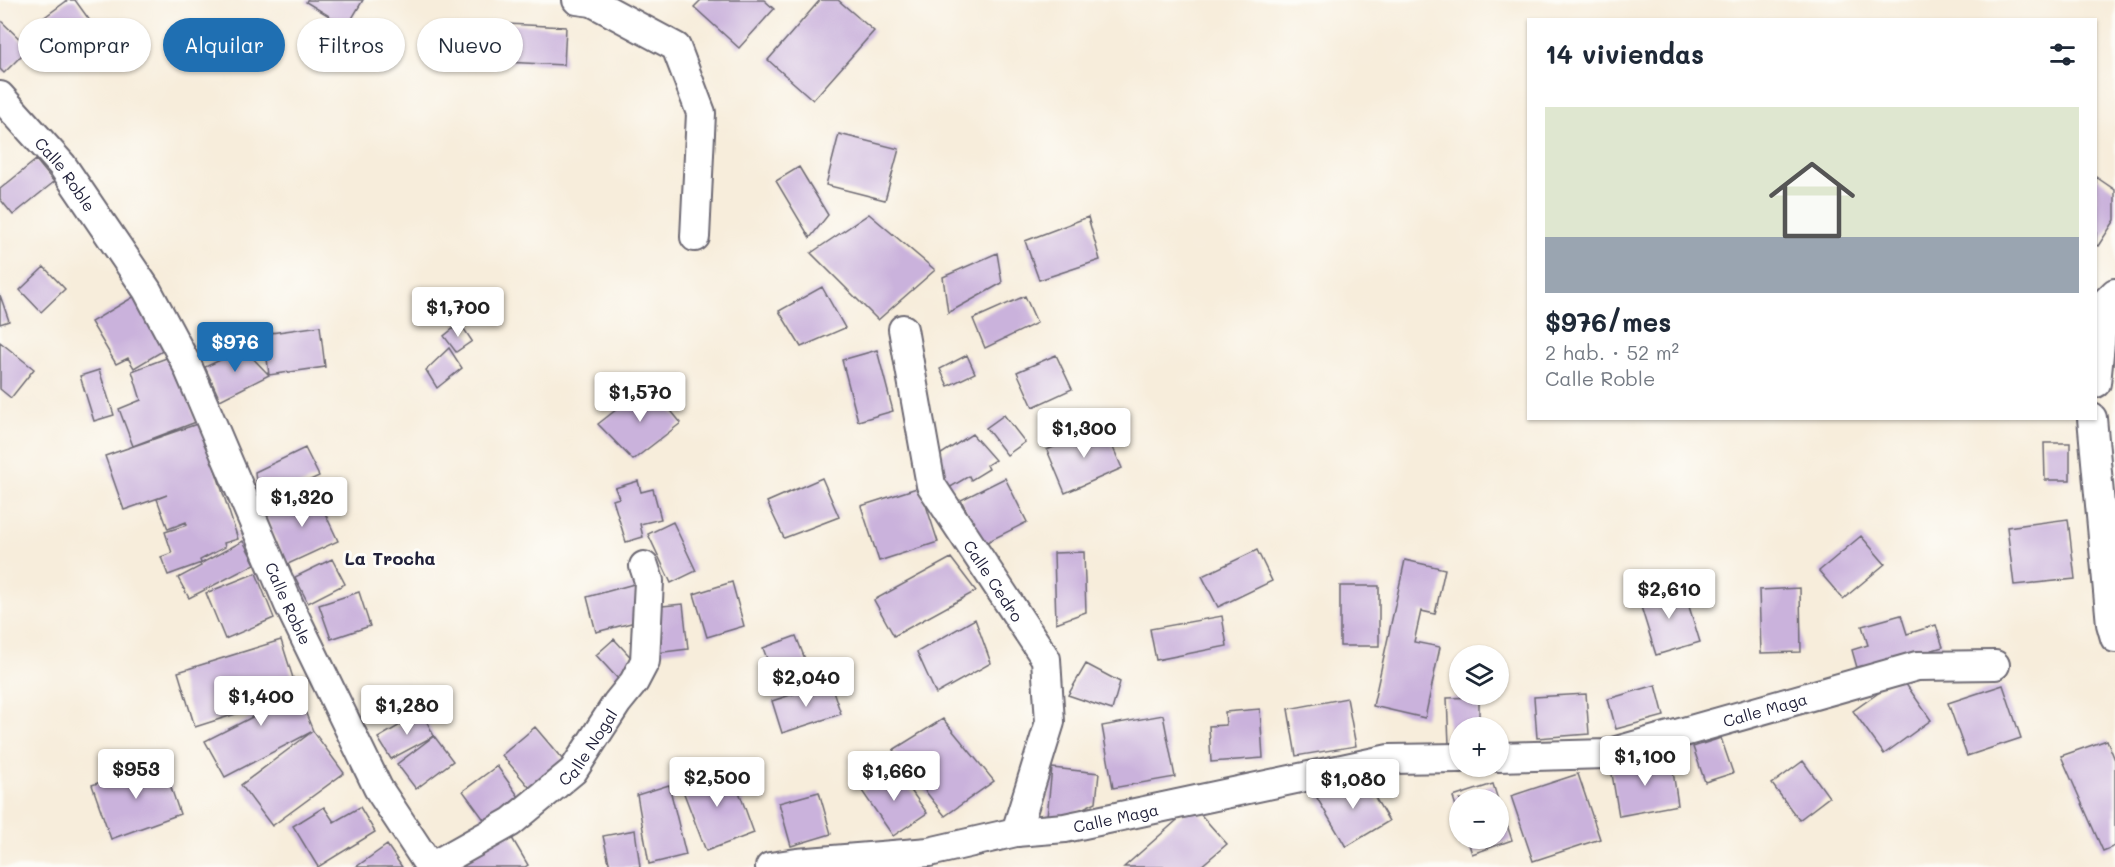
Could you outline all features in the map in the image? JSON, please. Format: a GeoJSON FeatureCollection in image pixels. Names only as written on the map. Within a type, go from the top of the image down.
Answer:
{"type":"FeatureCollection","features":[{"type":"Feature","properties":{"kind":"street"},"geometry":{"type":"LineString","coordinates":[[578,0],[592,2],[676,47],[701,113],[695,237]]}},
{"type":"Feature","properties":{"kind":"street","name":"Calle Roble"},"geometry":{"type":"LineString","coordinates":[[0,96],[62,165],[147,290],[187,365],[289,605],[378,788],[430,867]]}},
{"type":"Feature","properties":{"kind":"street"},"geometry":{"type":"LineString","coordinates":[[2097,373],[2104,304],[2115,293]]}},
{"type":"Feature","properties":{"kind":"street","name":"Calle Cedro"},"geometry":{"type":"LineString","coordinates":[[903,329],[931,484],[1046,659],[1050,722],[1016,832]]}},
{"type":"Feature","properties":{"kind":"street"},"geometry":{"type":"LineString","coordinates":[[2091,420],[2111,624],[2115,638]]}},
{"type":"Feature","properties":{"kind":"street","name":"Calle Nogal"},"geometry":{"type":"LineString","coordinates":[[430,867],[511,822],[573,771],[645,662],[649,581],[644,566]]}},
{"type":"Feature","properties":{"kind":"street","name":"Calle Maga"},"geometry":{"type":"LineString","coordinates":[[1509,757],[1606,754],[1917,666],[1995,665]]}},
{"type":"Feature","properties":{"kind":"street","name":"Calle Maga"},"geometry":{"type":"LineString","coordinates":[[770,867],[929,852],[1016,832],[1065,828],[1389,759],[1449,758]]}},
{"type":"Feature","properties":{"kind":"building"},"geometry":{"type":"Polygon","coordinates":[[[68,0],[75,0],[88,18],[43,18],[68,0]]]}},
{"type":"Feature","properties":{"kind":"building"},"geometry":{"type":"Polygon","coordinates":[[[307,0],[363,0],[352,18],[332,18],[306,2],[307,0]]]}},
{"type":"Feature","properties":{"kind":"building"},"geometry":{"type":"Polygon","coordinates":[[[701,0],[764,0],[774,9],[739,48],[694,7],[701,0]]]}},
{"type":"Feature","properties":{"kind":"building"},"geometry":{"type":"Polygon","coordinates":[[[820,0],[838,0],[874,31],[813,100],[768,60],[820,0]]]}},
{"type":"Feature","properties":{"kind":"building"},"geometry":{"type":"Polygon","coordinates":[[[0,20],[18,37],[18,59],[4,73],[0,69],[0,20]]]}},
{"type":"Feature","properties":{"kind":"building"},"geometry":{"type":"Polygon","coordinates":[[[523,25],[566,27],[564,65],[523,63],[523,25]]]}},
{"type":"Feature","properties":{"kind":"building"},"geometry":{"type":"Polygon","coordinates":[[[839,134],[899,149],[885,200],[826,185],[839,134]]]}},
{"type":"Feature","properties":{"kind":"building"},"geometry":{"type":"Polygon","coordinates":[[[36,160],[54,182],[13,215],[0,199],[0,189],[36,160]]]}},
{"type":"Feature","properties":{"kind":"building"},"geometry":{"type":"Polygon","coordinates":[[[799,167],[828,215],[810,238],[776,181],[799,167]]]}},
{"type":"Feature","properties":{"kind":"building"},"geometry":{"type":"Polygon","coordinates":[[[2097,178],[2115,190],[2115,220],[2098,246],[2097,178]]]}},
{"type":"Feature","properties":{"kind":"building"},"geometry":{"type":"Polygon","coordinates":[[[869,214],[935,270],[878,320],[811,253],[869,214]]]}},
{"type":"Feature","properties":{"kind":"building"},"geometry":{"type":"Polygon","coordinates":[[[1088,217],[1100,260],[1039,280],[1025,241],[1088,217]]]}},
{"type":"Feature","properties":{"kind":"building"},"geometry":{"type":"Polygon","coordinates":[[[997,253],[1002,283],[948,313],[943,277],[997,253]]]}},
{"type":"Feature","properties":{"kind":"building"},"geometry":{"type":"Polygon","coordinates":[[[44,267],[65,289],[41,312],[20,290],[44,267]]]}},
{"type":"Feature","properties":{"kind":"building"},"geometry":{"type":"Polygon","coordinates":[[[822,287],[845,328],[801,347],[779,311],[822,287]]]}},
{"type":"Feature","properties":{"kind":"building"},"geometry":{"type":"Polygon","coordinates":[[[0,295],[9,321],[0,324],[0,295]]]}},
{"type":"Feature","properties":{"kind":"building"},"geometry":{"type":"Polygon","coordinates":[[[135,296],[166,349],[134,368],[128,358],[116,364],[91,322],[135,296]]]}},
{"type":"Feature","properties":{"kind":"building"},"geometry":{"type":"Polygon","coordinates":[[[1025,296],[1037,323],[985,348],[973,319],[1025,296]]]}},
{"type":"Feature","properties":{"kind":"building"},"geometry":{"type":"Polygon","coordinates":[[[460,323],[472,341],[456,352],[444,336],[460,323]]]}},
{"type":"Feature","properties":{"kind":"building"},"geometry":{"type":"Polygon","coordinates":[[[320,326],[325,367],[269,375],[264,334],[320,326]]]}},
{"type":"Feature","properties":{"kind":"building"},"geometry":{"type":"Polygon","coordinates":[[[0,342],[34,369],[11,398],[0,389],[0,342]]]}},
{"type":"Feature","properties":{"kind":"building"},"geometry":{"type":"Polygon","coordinates":[[[449,348],[462,368],[437,388],[426,370],[449,348]]]}},
{"type":"Feature","properties":{"kind":"building"},"geometry":{"type":"Polygon","coordinates":[[[244,349],[269,375],[220,400],[205,367],[244,349]]]}},
{"type":"Feature","properties":{"kind":"building"},"geometry":{"type":"Polygon","coordinates":[[[877,350],[893,411],[858,421],[842,360],[877,350]]]}},
{"type":"Feature","properties":{"kind":"building"},"geometry":{"type":"Polygon","coordinates":[[[967,355],[975,373],[948,386],[940,369],[967,355]]]}},
{"type":"Feature","properties":{"kind":"building"},"geometry":{"type":"Polygon","coordinates":[[[1056,355],[1072,389],[1033,407],[1017,372],[1056,355]]]}},
{"type":"Feature","properties":{"kind":"building"},"geometry":{"type":"Polygon","coordinates":[[[169,357],[181,388],[184,387],[196,422],[133,446],[119,409],[141,400],[132,371],[169,357]]]}},
{"type":"Feature","properties":{"kind":"building"},"geometry":{"type":"Polygon","coordinates":[[[99,370],[114,415],[94,421],[80,376],[99,370]]]}},
{"type":"Feature","properties":{"kind":"building"},"geometry":{"type":"Polygon","coordinates":[[[649,384],[681,423],[633,460],[598,424],[649,384]]]}},
{"type":"Feature","properties":{"kind":"building"},"geometry":{"type":"Polygon","coordinates":[[[1004,415],[1025,442],[1007,455],[986,428],[1004,415]]]}},
{"type":"Feature","properties":{"kind":"building"},"geometry":{"type":"Polygon","coordinates":[[[200,423],[238,539],[224,543],[225,547],[200,560],[201,563],[168,575],[161,557],[172,553],[165,532],[187,525],[186,522],[168,529],[157,499],[167,495],[124,510],[105,456],[200,423]]]}},
{"type":"Feature","properties":{"kind":"building"},"geometry":{"type":"Polygon","coordinates":[[[1103,425],[1122,468],[1065,493],[1047,450],[1103,425]]]}},
{"type":"Feature","properties":{"kind":"building"},"geometry":{"type":"Polygon","coordinates":[[[972,434],[995,460],[987,465],[989,469],[971,480],[969,476],[949,488],[935,458],[972,434]]]}},
{"type":"Feature","properties":{"kind":"building"},"geometry":{"type":"Polygon","coordinates":[[[2044,443],[2070,443],[2070,480],[2045,480],[2044,443]]]}},
{"type":"Feature","properties":{"kind":"building"},"geometry":{"type":"Polygon","coordinates":[[[305,448],[319,476],[258,505],[255,472],[305,448]]]}},
{"type":"Feature","properties":{"kind":"building"},"geometry":{"type":"Polygon","coordinates":[[[822,478],[839,517],[784,538],[767,502],[822,478]]]}},
{"type":"Feature","properties":{"kind":"building"},"geometry":{"type":"Polygon","coordinates":[[[1005,478],[1027,522],[983,544],[961,500],[1005,478]]]}},
{"type":"Feature","properties":{"kind":"building"},"geometry":{"type":"Polygon","coordinates":[[[638,481],[641,492],[653,489],[661,519],[640,524],[643,537],[626,542],[613,500],[619,498],[615,488],[638,481]]]}},
{"type":"Feature","properties":{"kind":"building"},"geometry":{"type":"Polygon","coordinates":[[[920,487],[938,542],[879,561],[861,506],[920,487]]]}},
{"type":"Feature","properties":{"kind":"building"},"geometry":{"type":"Polygon","coordinates":[[[315,492],[338,541],[288,564],[265,515],[315,492]]]}},
{"type":"Feature","properties":{"kind":"building"},"geometry":{"type":"Polygon","coordinates":[[[2068,519],[2075,579],[2014,585],[2007,527],[2068,519]]]}},
{"type":"Feature","properties":{"kind":"building"},"geometry":{"type":"Polygon","coordinates":[[[673,522],[696,571],[671,583],[648,534],[673,522]]]}},
{"type":"Feature","properties":{"kind":"building"},"geometry":{"type":"Polygon","coordinates":[[[1861,536],[1885,564],[1843,599],[1819,571],[1861,536]]]}},
{"type":"Feature","properties":{"kind":"building"},"geometry":{"type":"Polygon","coordinates":[[[243,541],[255,564],[189,598],[178,578],[243,541]]]}},
{"type":"Feature","properties":{"kind":"building"},"geometry":{"type":"Polygon","coordinates":[[[1257,550],[1272,581],[1218,607],[1202,576],[1257,550]]]}},
{"type":"Feature","properties":{"kind":"building"},"geometry":{"type":"Polygon","coordinates":[[[1084,552],[1086,612],[1056,623],[1054,553],[1084,552]]]}},
{"type":"Feature","properties":{"kind":"building"},"geometry":{"type":"Polygon","coordinates":[[[951,558],[976,591],[894,636],[874,600],[951,558]]]}},
{"type":"Feature","properties":{"kind":"building"},"geometry":{"type":"Polygon","coordinates":[[[332,559],[345,584],[308,603],[295,577],[332,559]]]}},
{"type":"Feature","properties":{"kind":"building"},"geometry":{"type":"Polygon","coordinates":[[[1405,560],[1445,569],[1435,614],[1421,611],[1414,642],[1440,647],[1425,718],[1373,706],[1405,560]]]}},
{"type":"Feature","properties":{"kind":"building"},"geometry":{"type":"Polygon","coordinates":[[[256,573],[274,618],[225,639],[206,593],[256,573]]]}},
{"type":"Feature","properties":{"kind":"building"},"geometry":{"type":"Polygon","coordinates":[[[732,582],[744,626],[707,637],[694,594],[732,582]]]}},
{"type":"Feature","properties":{"kind":"building"},"geometry":{"type":"Polygon","coordinates":[[[634,584],[643,620],[596,632],[587,597],[634,584]]]}},
{"type":"Feature","properties":{"kind":"building"},"geometry":{"type":"Polygon","coordinates":[[[1682,584],[1700,642],[1656,655],[1638,597],[1682,584]]]}},
{"type":"Feature","properties":{"kind":"building"},"geometry":{"type":"Polygon","coordinates":[[[1340,586],[1379,586],[1379,646],[1340,646],[1340,586]]]}},
{"type":"Feature","properties":{"kind":"building"},"geometry":{"type":"Polygon","coordinates":[[[1800,588],[1801,652],[1761,653],[1759,590],[1800,588]]]}},
{"type":"Feature","properties":{"kind":"building"},"geometry":{"type":"Polygon","coordinates":[[[359,592],[370,626],[331,639],[319,605],[359,592]]]}},
{"type":"Feature","properties":{"kind":"building"},"geometry":{"type":"Polygon","coordinates":[[[683,604],[688,649],[656,653],[652,607],[683,604]]]}},
{"type":"Feature","properties":{"kind":"building"},"geometry":{"type":"Polygon","coordinates":[[[1901,615],[1907,634],[1936,625],[1943,647],[1858,671],[1852,650],[1868,645],[1862,626],[1901,615]]]}},
{"type":"Feature","properties":{"kind":"building"},"geometry":{"type":"Polygon","coordinates":[[[1222,616],[1227,646],[1156,660],[1150,629],[1222,616]]]}},
{"type":"Feature","properties":{"kind":"building"},"geometry":{"type":"Polygon","coordinates":[[[975,619],[991,663],[936,694],[917,652],[975,619]]]}},
{"type":"Feature","properties":{"kind":"building"},"geometry":{"type":"Polygon","coordinates":[[[796,636],[812,677],[778,689],[763,648],[796,636]]]}},
{"type":"Feature","properties":{"kind":"building"},"geometry":{"type":"Polygon","coordinates":[[[614,639],[637,664],[619,680],[596,655],[614,639]]]}},
{"type":"Feature","properties":{"kind":"building"},"geometry":{"type":"Polygon","coordinates":[[[281,640],[298,694],[195,727],[178,672],[281,640]]]}},
{"type":"Feature","properties":{"kind":"building"},"geometry":{"type":"Polygon","coordinates":[[[1086,664],[1120,682],[1112,710],[1068,695],[1086,664]]]}},
{"type":"Feature","properties":{"kind":"building"},"geometry":{"type":"Polygon","coordinates":[[[1901,677],[1931,720],[1884,754],[1853,711],[1901,677]]]}},
{"type":"Feature","properties":{"kind":"building"},"geometry":{"type":"Polygon","coordinates":[[[830,682],[841,714],[782,733],[772,701],[830,682]]]}},
{"type":"Feature","properties":{"kind":"building"},"geometry":{"type":"Polygon","coordinates":[[[1656,685],[1664,716],[1616,729],[1608,699],[1656,685]]]}},
{"type":"Feature","properties":{"kind":"building"},"geometry":{"type":"Polygon","coordinates":[[[2003,685],[2021,738],[1967,756],[1948,703],[2003,685]]]}},
{"type":"Feature","properties":{"kind":"building"},"geometry":{"type":"Polygon","coordinates":[[[298,694],[313,731],[225,777],[205,741],[298,694]]]}},
{"type":"Feature","properties":{"kind":"building"},"geometry":{"type":"Polygon","coordinates":[[[1586,694],[1589,734],[1537,738],[1534,697],[1586,694]]]}},
{"type":"Feature","properties":{"kind":"building"},"geometry":{"type":"Polygon","coordinates":[[[1347,698],[1356,746],[1296,756],[1288,709],[1347,698]]]}},
{"type":"Feature","properties":{"kind":"building"},"geometry":{"type":"Polygon","coordinates":[[[1447,698],[1449,698],[1449,705],[1479,705],[1479,717],[1449,717],[1449,744],[1447,698]]]}},
{"type":"Feature","properties":{"kind":"building"},"geometry":{"type":"Polygon","coordinates":[[[1260,709],[1263,758],[1211,762],[1209,726],[1226,725],[1225,712],[1260,709]]]}},
{"type":"Feature","properties":{"kind":"building"},"geometry":{"type":"Polygon","coordinates":[[[422,712],[434,736],[391,759],[378,738],[422,712]]]}},
{"type":"Feature","properties":{"kind":"building"},"geometry":{"type":"Polygon","coordinates":[[[1163,715],[1175,777],[1113,788],[1102,726],[1163,715]]]}},
{"type":"Feature","properties":{"kind":"building"},"geometry":{"type":"Polygon","coordinates":[[[943,719],[994,781],[945,816],[893,750],[943,719]]]}},
{"type":"Feature","properties":{"kind":"building"},"geometry":{"type":"Polygon","coordinates":[[[535,727],[568,766],[535,794],[502,755],[535,727]]]}},
{"type":"Feature","properties":{"kind":"building"},"geometry":{"type":"Polygon","coordinates":[[[313,731],[344,773],[272,826],[241,785],[313,731]]]}},
{"type":"Feature","properties":{"kind":"building"},"geometry":{"type":"Polygon","coordinates":[[[434,736],[453,761],[416,789],[397,764],[434,736]]]}},
{"type":"Feature","properties":{"kind":"building"},"geometry":{"type":"Polygon","coordinates":[[[1721,738],[1733,773],[1705,782],[1693,747],[1721,738]]]}},
{"type":"Feature","properties":{"kind":"building"},"geometry":{"type":"Polygon","coordinates":[[[2107,740],[2115,760],[2115,846],[2103,851],[2061,756],[2107,740]]]}},
{"type":"Feature","properties":{"kind":"building"},"geometry":{"type":"Polygon","coordinates":[[[1671,758],[1678,805],[1619,816],[1611,768],[1671,758]]]}},
{"type":"Feature","properties":{"kind":"building"},"geometry":{"type":"Polygon","coordinates":[[[162,761],[180,814],[111,839],[92,785],[162,761]]]}},
{"type":"Feature","properties":{"kind":"building"},"geometry":{"type":"Polygon","coordinates":[[[1803,761],[1829,797],[1799,820],[1772,784],[1803,761]]]}},
{"type":"Feature","properties":{"kind":"building"},"geometry":{"type":"Polygon","coordinates":[[[729,764],[754,833],[706,851],[680,783],[729,764]]]}},
{"type":"Feature","properties":{"kind":"building"},"geometry":{"type":"Polygon","coordinates":[[[497,766],[524,804],[490,828],[463,791],[497,766]]]}},
{"type":"Feature","properties":{"kind":"building"},"geometry":{"type":"Polygon","coordinates":[[[895,768],[927,813],[893,836],[862,791],[895,768]]]}},
{"type":"Feature","properties":{"kind":"building"},"geometry":{"type":"Polygon","coordinates":[[[1052,768],[1099,773],[1096,802],[1046,826],[1052,768]]]}},
{"type":"Feature","properties":{"kind":"building"},"geometry":{"type":"Polygon","coordinates":[[[1360,772],[1389,821],[1346,847],[1317,798],[1360,772]]]}},
{"type":"Feature","properties":{"kind":"building"},"geometry":{"type":"Polygon","coordinates":[[[1578,774],[1600,839],[1533,861],[1511,796],[1578,774]]]}},
{"type":"Feature","properties":{"kind":"building"},"geometry":{"type":"Polygon","coordinates":[[[1493,784],[1495,789],[1478,789],[1493,784]]]}},
{"type":"Feature","properties":{"kind":"building"},"geometry":{"type":"Polygon","coordinates":[[[669,785],[686,855],[649,864],[637,795],[669,785]]]}},
{"type":"Feature","properties":{"kind":"building"},"geometry":{"type":"Polygon","coordinates":[[[819,792],[831,834],[791,846],[779,803],[819,792]]]}},
{"type":"Feature","properties":{"kind":"building"},"geometry":{"type":"Polygon","coordinates":[[[1193,806],[1227,844],[1200,867],[1124,867],[1193,806]]]}},
{"type":"Feature","properties":{"kind":"building"},"geometry":{"type":"Polygon","coordinates":[[[324,807],[334,822],[360,807],[375,832],[318,867],[293,826],[324,807]]]}},
{"type":"Feature","properties":{"kind":"building"},"geometry":{"type":"Polygon","coordinates":[[[506,828],[528,865],[525,867],[460,867],[506,828]]]}},
{"type":"Feature","properties":{"kind":"building"},"geometry":{"type":"Polygon","coordinates":[[[635,830],[640,867],[610,867],[603,836],[635,830]]]}},
{"type":"Feature","properties":{"kind":"building"},"geometry":{"type":"Polygon","coordinates":[[[387,845],[402,867],[356,867],[387,845]]]}},
{"type":"Feature","properties":{"kind":"building"},"geometry":{"type":"Polygon","coordinates":[[[1470,849],[1486,849],[1472,854],[1470,849]]]}},
{"type":"Feature","properties":{"kind":"district","name":"La Trocha"},"geometry":{"type":"Point","coordinates":[390,558]}}]}
